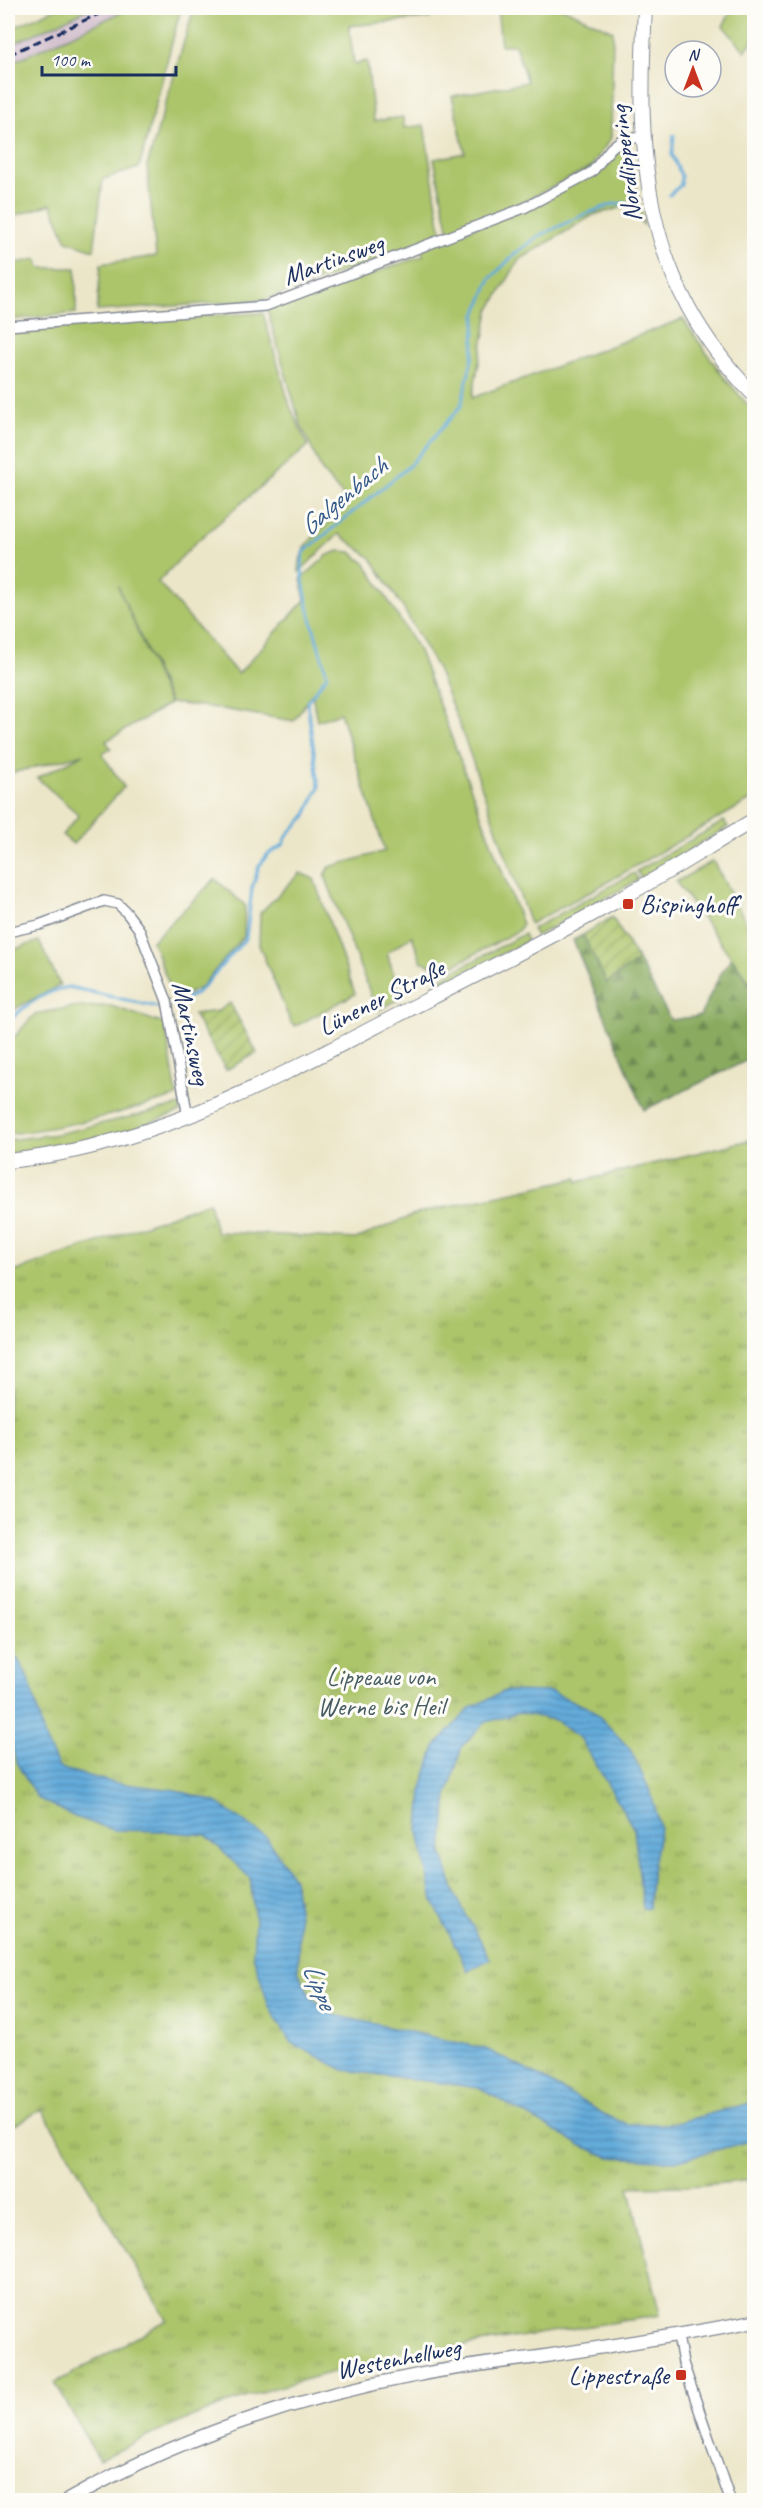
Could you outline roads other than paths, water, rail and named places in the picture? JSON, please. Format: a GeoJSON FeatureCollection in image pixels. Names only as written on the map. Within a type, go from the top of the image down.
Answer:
{"type":"FeatureCollection","features":[{"type":"Feature","properties":{"kind":"main road","name":"Nordlippering"},"geometry":{"type":"LineString","coordinates":[[645,8],[640,82],[642,137],[653,218],[676,281],[693,315],[711,342],[754,394]]}},
{"type":"Feature","properties":{"kind":"main road","name":"Lünener Straße"},"geometry":{"type":"LineString","coordinates":[[8,1161],[107,1143],[188,1117],[251,1090],[626,896],[754,820]]}},
{"type":"Feature","properties":{"kind":"main road","name":"Westenhellweg"},"geometry":{"type":"LineString","coordinates":[[68,2500],[155,2456],[211,2433],[298,2403],[418,2374],[678,2336],[754,2321]]}},
{"type":"Feature","properties":{"kind":"street","name":"Martinsweg"},"geometry":{"type":"LineString","coordinates":[[8,326],[266,306],[524,208],[592,172],[611,148],[621,140],[642,137]]}},
{"type":"Feature","properties":{"kind":"street","name":"Martinsweg"},"geometry":{"type":"LineString","coordinates":[[8,932],[39,925],[104,901],[118,904],[139,928],[167,1001],[188,1117]]}},
{"type":"Feature","properties":{"kind":"street"},"geometry":{"type":"LineString","coordinates":[[678,2336],[683,2363],[730,2500]]}},
{"type":"Feature","properties":{"kind":"water"},"geometry":{"type":"Polygon","coordinates":[[[8,1647],[17,1658],[28,1679],[46,1742],[59,1768],[115,1783],[176,1790],[216,1802],[267,1838],[294,1879],[299,1917],[298,1971],[311,1997],[334,2015],[486,2049],[607,2116],[627,2124],[672,2124],[754,2102],[754,2140],[675,2161],[610,2157],[580,2145],[479,2088],[344,2070],[291,2043],[269,2007],[253,1955],[255,1919],[250,1878],[206,1835],[114,1830],[75,1817],[37,1798],[16,1762],[8,1728],[8,1647]]]}},
{"type":"Feature","properties":{"kind":"water"},"geometry":{"type":"Polygon","coordinates":[[[505,1691],[552,1692],[593,1710],[630,1749],[651,1793],[660,1827],[651,1876],[649,1908],[643,1909],[634,1829],[581,1739],[555,1720],[519,1713],[486,1722],[462,1746],[447,1796],[442,1853],[456,1896],[490,1959],[468,1971],[433,1901],[419,1832],[422,1788],[435,1747],[470,1708],[505,1691]]]}},
{"type":"Feature","properties":{"kind":"waterway","name":"Galgenbach"},"geometry":{"type":"LineString","coordinates":[[669,195],[681,185],[681,175],[672,155],[674,135]]}},
{"type":"Feature","properties":{"kind":"waterway","name":"Galgenbach"},"geometry":{"type":"LineString","coordinates":[[171,1004],[196,994],[246,938],[252,888],[259,866],[268,854],[283,845],[288,834],[305,817],[319,787],[307,702],[327,675],[305,593],[302,561],[305,551],[408,467],[461,406],[473,355],[476,315],[490,279],[516,253],[539,236],[585,214],[614,204],[627,203]]}},
{"type":"Feature","properties":{"kind":"waterway","name":"Galgenbach"},"geometry":{"type":"LineString","coordinates":[[8,1022],[36,1000],[69,987],[165,1007]]}},
{"type":"Feature","properties":{"kind":"railway"},"geometry":{"type":"LineString","coordinates":[[8,55],[112,8]]}},
{"type":"Feature","properties":{"kind":"place","name":"Bispinghoff"},"geometry":{"type":"Point","coordinates":[628,904]}},
{"type":"Feature","properties":{"kind":"place","name":"Lippestraße"},"geometry":{"type":"Point","coordinates":[681,2375]}},
{"type":"Feature","properties":{"kind":"park label","name":"Lippeaue von Werne bis Heil"},"geometry":{"type":"Point","coordinates":[381,1690]}},
{"type":"Feature","properties":{"kind":"water label","name":"Lippe"},"geometry":{"type":"Point","coordinates":[320,1986]}}]}
